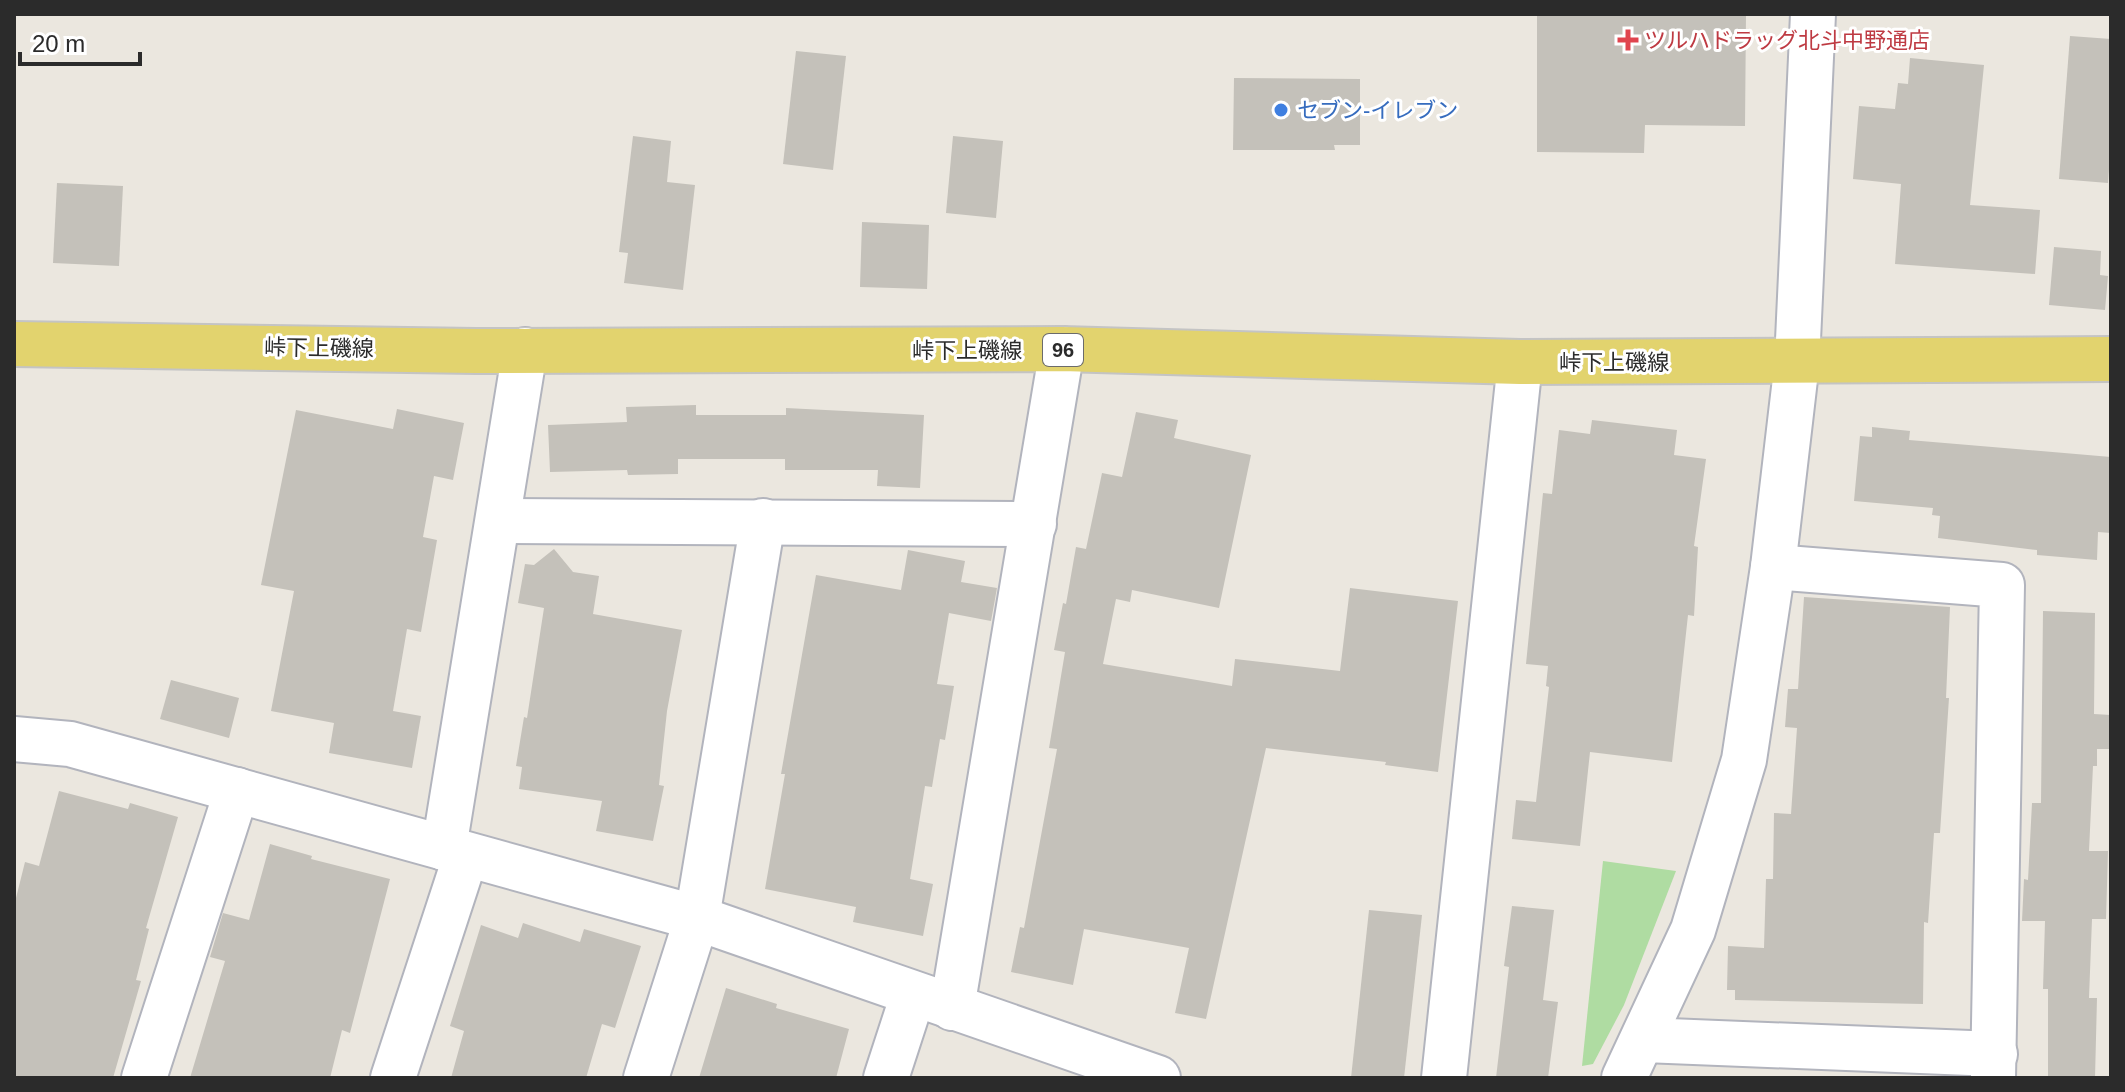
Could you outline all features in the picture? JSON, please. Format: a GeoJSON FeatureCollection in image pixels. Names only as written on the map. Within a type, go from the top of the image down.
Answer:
{"type":"FeatureCollection","features":[{"type":"Feature","properties":{"kind":"main road","name":"峠下上磯線"},"geometry":{"type":"LineString","coordinates":[[14,344],[525,350],[1062,349],[1520,362],[2111,359]]}},
{"type":"Feature","properties":{"kind":"street"},"geometry":{"type":"LineString","coordinates":[[1624,1078],[1693,930],[1744,760],[1773,567],[1797,362],[1813,14]]}},
{"type":"Feature","properties":{"kind":"street"},"geometry":{"type":"LineString","coordinates":[[886,1078],[932,1002],[1034,524],[1062,349]]}},
{"type":"Feature","properties":{"kind":"street"},"geometry":{"type":"LineString","coordinates":[[393,1078],[455,852],[498,521],[525,350]]}},
{"type":"Feature","properties":{"kind":"street"},"geometry":{"type":"LineString","coordinates":[[1444,1078],[1520,362]]}},
{"type":"Feature","properties":{"kind":"street"},"geometry":{"type":"LineString","coordinates":[[498,521],[1034,524]]}},
{"type":"Feature","properties":{"kind":"street"},"geometry":{"type":"LineString","coordinates":[[646,1078],[697,918],[763,521]]}},
{"type":"Feature","properties":{"kind":"street"},"geometry":{"type":"LineString","coordinates":[[1644,1040],[1994,1066],[2002,585],[1773,567]]}},
{"type":"Feature","properties":{"kind":"street"},"geometry":{"type":"LineString","coordinates":[[14,739],[70,744],[697,918],[1130,1074]]}},
{"type":"Feature","properties":{"kind":"street"},"geometry":{"type":"LineString","coordinates":[[144,1078],[237,790]]}},
{"type":"Feature","properties":{"kind":"green space"},"geometry":{"type":"Polygon","coordinates":[[[1603,861],[1676,871],[1624,1005],[1593,1064],[1582,1066],[1603,861]]]}},
{"type":"Feature","properties":{"kind":"building"},"geometry":{"type":"Polygon","coordinates":[[[1537,14],[1746,14],[1745,126],[1645,125],[1644,153],[1537,152],[1537,14]]]}},
{"type":"Feature","properties":{"kind":"building"},"geometry":{"type":"Polygon","coordinates":[[[2070,36],[2111,39],[2108,183],[2059,179],[2070,36]]]}},
{"type":"Feature","properties":{"kind":"building"},"geometry":{"type":"Polygon","coordinates":[[[796,51],[846,56],[833,170],[783,164],[796,51]]]}},
{"type":"Feature","properties":{"kind":"building"},"geometry":{"type":"Polygon","coordinates":[[[1910,58],[1984,65],[1970,205],[2040,210],[2035,274],[1895,264],[1901,184],[1853,179],[1859,106],[1895,109],[1898,83],[1908,84],[1910,58]]]}},
{"type":"Feature","properties":{"kind":"building"},"geometry":{"type":"Polygon","coordinates":[[[1234,78],[1360,79],[1360,145],[1334,145],[1335,150],[1233,150],[1234,78]]]}},
{"type":"Feature","properties":{"kind":"building"},"geometry":{"type":"Polygon","coordinates":[[[633,136],[671,141],[667,182],[695,185],[683,290],[624,283],[628,253],[619,252],[633,136]]]}},
{"type":"Feature","properties":{"kind":"building"},"geometry":{"type":"Polygon","coordinates":[[[953,136],[1003,141],[996,218],[946,213],[953,136]]]}},
{"type":"Feature","properties":{"kind":"building"},"geometry":{"type":"Polygon","coordinates":[[[57,183],[123,186],[119,266],[53,263],[57,183]]]}},
{"type":"Feature","properties":{"kind":"building"},"geometry":{"type":"Polygon","coordinates":[[[862,222],[929,225],[927,289],[860,287],[862,222]]]}},
{"type":"Feature","properties":{"kind":"building"},"geometry":{"type":"Polygon","coordinates":[[[2054,247],[2101,251],[2100,275],[2108,276],[2105,310],[2049,305],[2054,247]]]}},
{"type":"Feature","properties":{"kind":"building"},"geometry":{"type":"Polygon","coordinates":[[[696,405],[696,415],[786,415],[786,408],[924,415],[920,488],[877,486],[878,470],[785,470],[785,459],[678,459],[678,474],[628,475],[627,470],[550,472],[548,425],[627,422],[626,407],[696,405]]]}},
{"type":"Feature","properties":{"kind":"building"},"geometry":{"type":"Polygon","coordinates":[[[397,409],[464,423],[453,480],[434,476],[423,537],[437,540],[421,632],[407,629],[393,711],[421,716],[412,768],[329,753],[334,723],[271,711],[294,591],[261,585],[296,410],[393,429],[397,409]]]}},
{"type":"Feature","properties":{"kind":"building"},"geometry":{"type":"Polygon","coordinates":[[[1136,412],[1178,420],[1174,438],[1251,455],[1219,608],[1132,590],[1130,602],[1116,599],[1103,664],[1232,686],[1235,659],[1340,671],[1350,588],[1458,601],[1438,772],[1385,765],[1386,762],[1266,748],[1206,1019],[1175,1013],[1189,948],[1084,929],[1073,985],[1011,972],[1020,927],[1024,928],[1057,749],[1049,748],[1065,652],[1054,650],[1063,603],[1066,604],[1076,547],[1086,549],[1102,473],[1122,477],[1136,412]]]}},
{"type":"Feature","properties":{"kind":"building"},"geometry":{"type":"Polygon","coordinates":[[[1592,420],[1677,430],[1674,455],[1706,459],[1694,546],[1698,547],[1694,616],[1688,615],[1672,762],[1590,752],[1580,846],[1512,839],[1516,800],[1536,802],[1549,687],[1546,686],[1548,666],[1526,664],[1543,493],[1552,494],[1559,430],[1590,434],[1592,420]]]}},
{"type":"Feature","properties":{"kind":"building"},"geometry":{"type":"Polygon","coordinates":[[[1872,427],[1910,431],[1909,440],[2111,457],[2111,533],[2098,532],[2097,560],[2037,555],[2037,550],[1938,538],[1940,516],[1932,515],[1933,508],[1854,501],[1860,436],[1872,437],[1872,427]]]}},
{"type":"Feature","properties":{"kind":"building"},"geometry":{"type":"Polygon","coordinates":[[[554,549],[573,572],[599,576],[593,614],[682,630],[667,711],[659,785],[664,786],[653,841],[596,831],[602,801],[519,789],[522,767],[516,766],[524,717],[527,718],[544,608],[518,603],[525,564],[534,565],[554,549]]]}},
{"type":"Feature","properties":{"kind":"building"},"geometry":{"type":"Polygon","coordinates":[[[908,550],[965,561],[961,582],[997,588],[991,621],[949,613],[937,684],[954,686],[945,740],[940,739],[932,787],[925,786],[910,879],[933,884],[923,936],[853,922],[856,907],[765,889],[785,774],[781,774],[816,575],[901,590],[908,550]]]}},
{"type":"Feature","properties":{"kind":"building"},"geometry":{"type":"Polygon","coordinates":[[[1804,597],[1950,607],[1946,698],[1949,698],[1940,833],[1934,833],[1928,923],[1924,922],[1923,1004],[1735,1000],[1735,990],[1727,990],[1728,946],[1764,948],[1766,879],[1773,879],[1774,813],[1791,814],[1797,728],[1785,727],[1788,689],[1798,689],[1804,597]]]}},
{"type":"Feature","properties":{"kind":"building"},"geometry":{"type":"Polygon","coordinates":[[[2043,611],[2095,613],[2094,714],[2111,715],[2111,749],[2097,749],[2097,766],[2093,766],[2089,851],[2108,851],[2106,919],[2092,919],[2089,998],[2097,998],[2095,1078],[2048,1078],[2048,989],[2043,989],[2045,921],[2022,921],[2024,879],[2028,880],[2032,803],[2041,803],[2043,611]]]}},
{"type":"Feature","properties":{"kind":"building"},"geometry":{"type":"Polygon","coordinates":[[[171,680],[239,698],[229,738],[160,719],[171,680]]]}},
{"type":"Feature","properties":{"kind":"building"},"geometry":{"type":"Polygon","coordinates":[[[59,791],[128,809],[130,803],[178,817],[146,928],[149,929],[136,980],[141,981],[113,1078],[14,1078],[14,906],[25,862],[39,866],[59,791]]]}},
{"type":"Feature","properties":{"kind":"building"},"geometry":{"type":"Polygon","coordinates":[[[270,844],[312,856],[311,859],[390,879],[350,1033],[342,1030],[330,1078],[190,1078],[225,961],[210,957],[223,913],[249,920],[270,844]]]}},
{"type":"Feature","properties":{"kind":"building"},"geometry":{"type":"Polygon","coordinates":[[[1512,906],[1554,910],[1543,1000],[1558,1002],[1548,1078],[1496,1078],[1509,967],[1504,966],[1512,906]]]}},
{"type":"Feature","properties":{"kind":"building"},"geometry":{"type":"Polygon","coordinates":[[[1369,910],[1422,915],[1404,1078],[1351,1078],[1369,910]]]}},
{"type":"Feature","properties":{"kind":"building"},"geometry":{"type":"Polygon","coordinates":[[[523,923],[580,942],[584,929],[641,946],[615,1028],[602,1024],[586,1078],[451,1078],[464,1031],[450,1026],[481,925],[518,938],[523,923]]]}},
{"type":"Feature","properties":{"kind":"building"},"geometry":{"type":"Polygon","coordinates":[[[726,988],[777,1004],[776,1008],[849,1029],[836,1078],[699,1078],[726,988]]]}},
{"type":"Feature","properties":{"kind":"place","name":"ツルハドラッグ北斗中野通店"},"geometry":{"type":"Point","coordinates":[1628,40]}},
{"type":"Feature","properties":{"kind":"place","name":"セブン-イレブン"},"geometry":{"type":"Point","coordinates":[1281,110]}}]}
